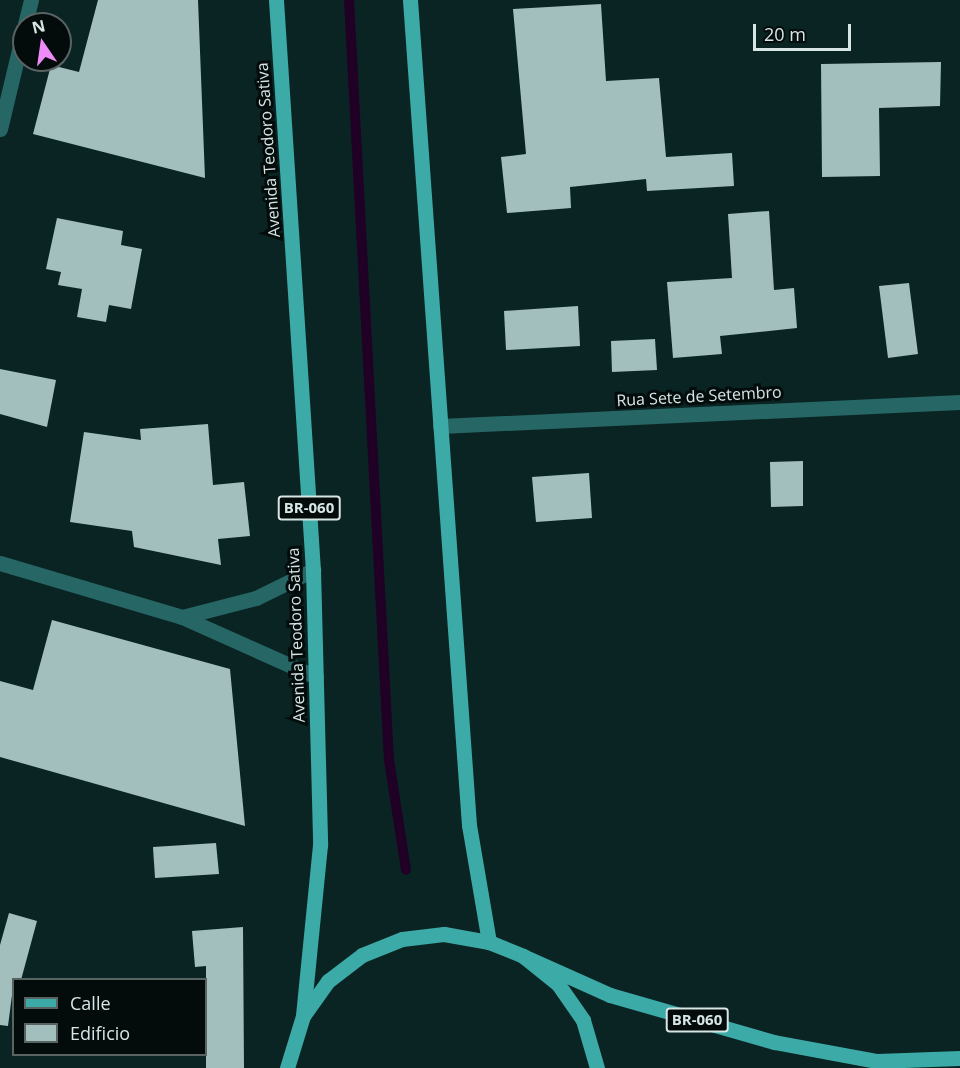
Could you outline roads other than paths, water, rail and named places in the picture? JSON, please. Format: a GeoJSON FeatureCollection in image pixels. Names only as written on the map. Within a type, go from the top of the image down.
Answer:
{"type":"FeatureCollection","features":[{"type":"Feature","properties":{"kind":"main road","name":"Avenida Teodoro Sativa"},"geometry":{"type":"LineString","coordinates":[[276,0],[313,570],[316,677],[320,845],[303,1016]]}},
{"type":"Feature","properties":{"kind":"main road"},"geometry":{"type":"LineString","coordinates":[[410,0],[469,825],[489,942]]}},
{"type":"Feature","properties":{"kind":"main road","name":"BR-060"},"geometry":{"type":"LineString","coordinates":[[286,1068],[303,1016],[336,975],[362,955],[402,939],[444,934],[489,942],[610,995],[774,1042],[877,1061],[960,1058]]}},
{"type":"Feature","properties":{"kind":"main road","name":"BR-060"},"geometry":{"type":"LineString","coordinates":[[524,956],[558,984],[583,1020],[597,1068]]}},
{"type":"Feature","properties":{"kind":"main road","name":"BR-060"},"geometry":{"type":"LineString","coordinates":[[859,1068],[877,1061]]}},
{"type":"Feature","properties":{"kind":"street"},"geometry":{"type":"LineString","coordinates":[[0,129],[14,72]]}},
{"type":"Feature","properties":{"kind":"street","name":"Rua Sete de Setembro"},"geometry":{"type":"LineString","coordinates":[[440,426],[960,402]]}},
{"type":"Feature","properties":{"kind":"street"},"geometry":{"type":"LineString","coordinates":[[0,563],[182,617],[316,677]]}},
{"type":"Feature","properties":{"kind":"street"},"geometry":{"type":"LineString","coordinates":[[182,617],[256,598],[313,570]]}},
{"type":"Feature","properties":{"kind":"waterway"},"geometry":{"type":"LineString","coordinates":[[349,0],[389,760],[406,870]]}}]}
